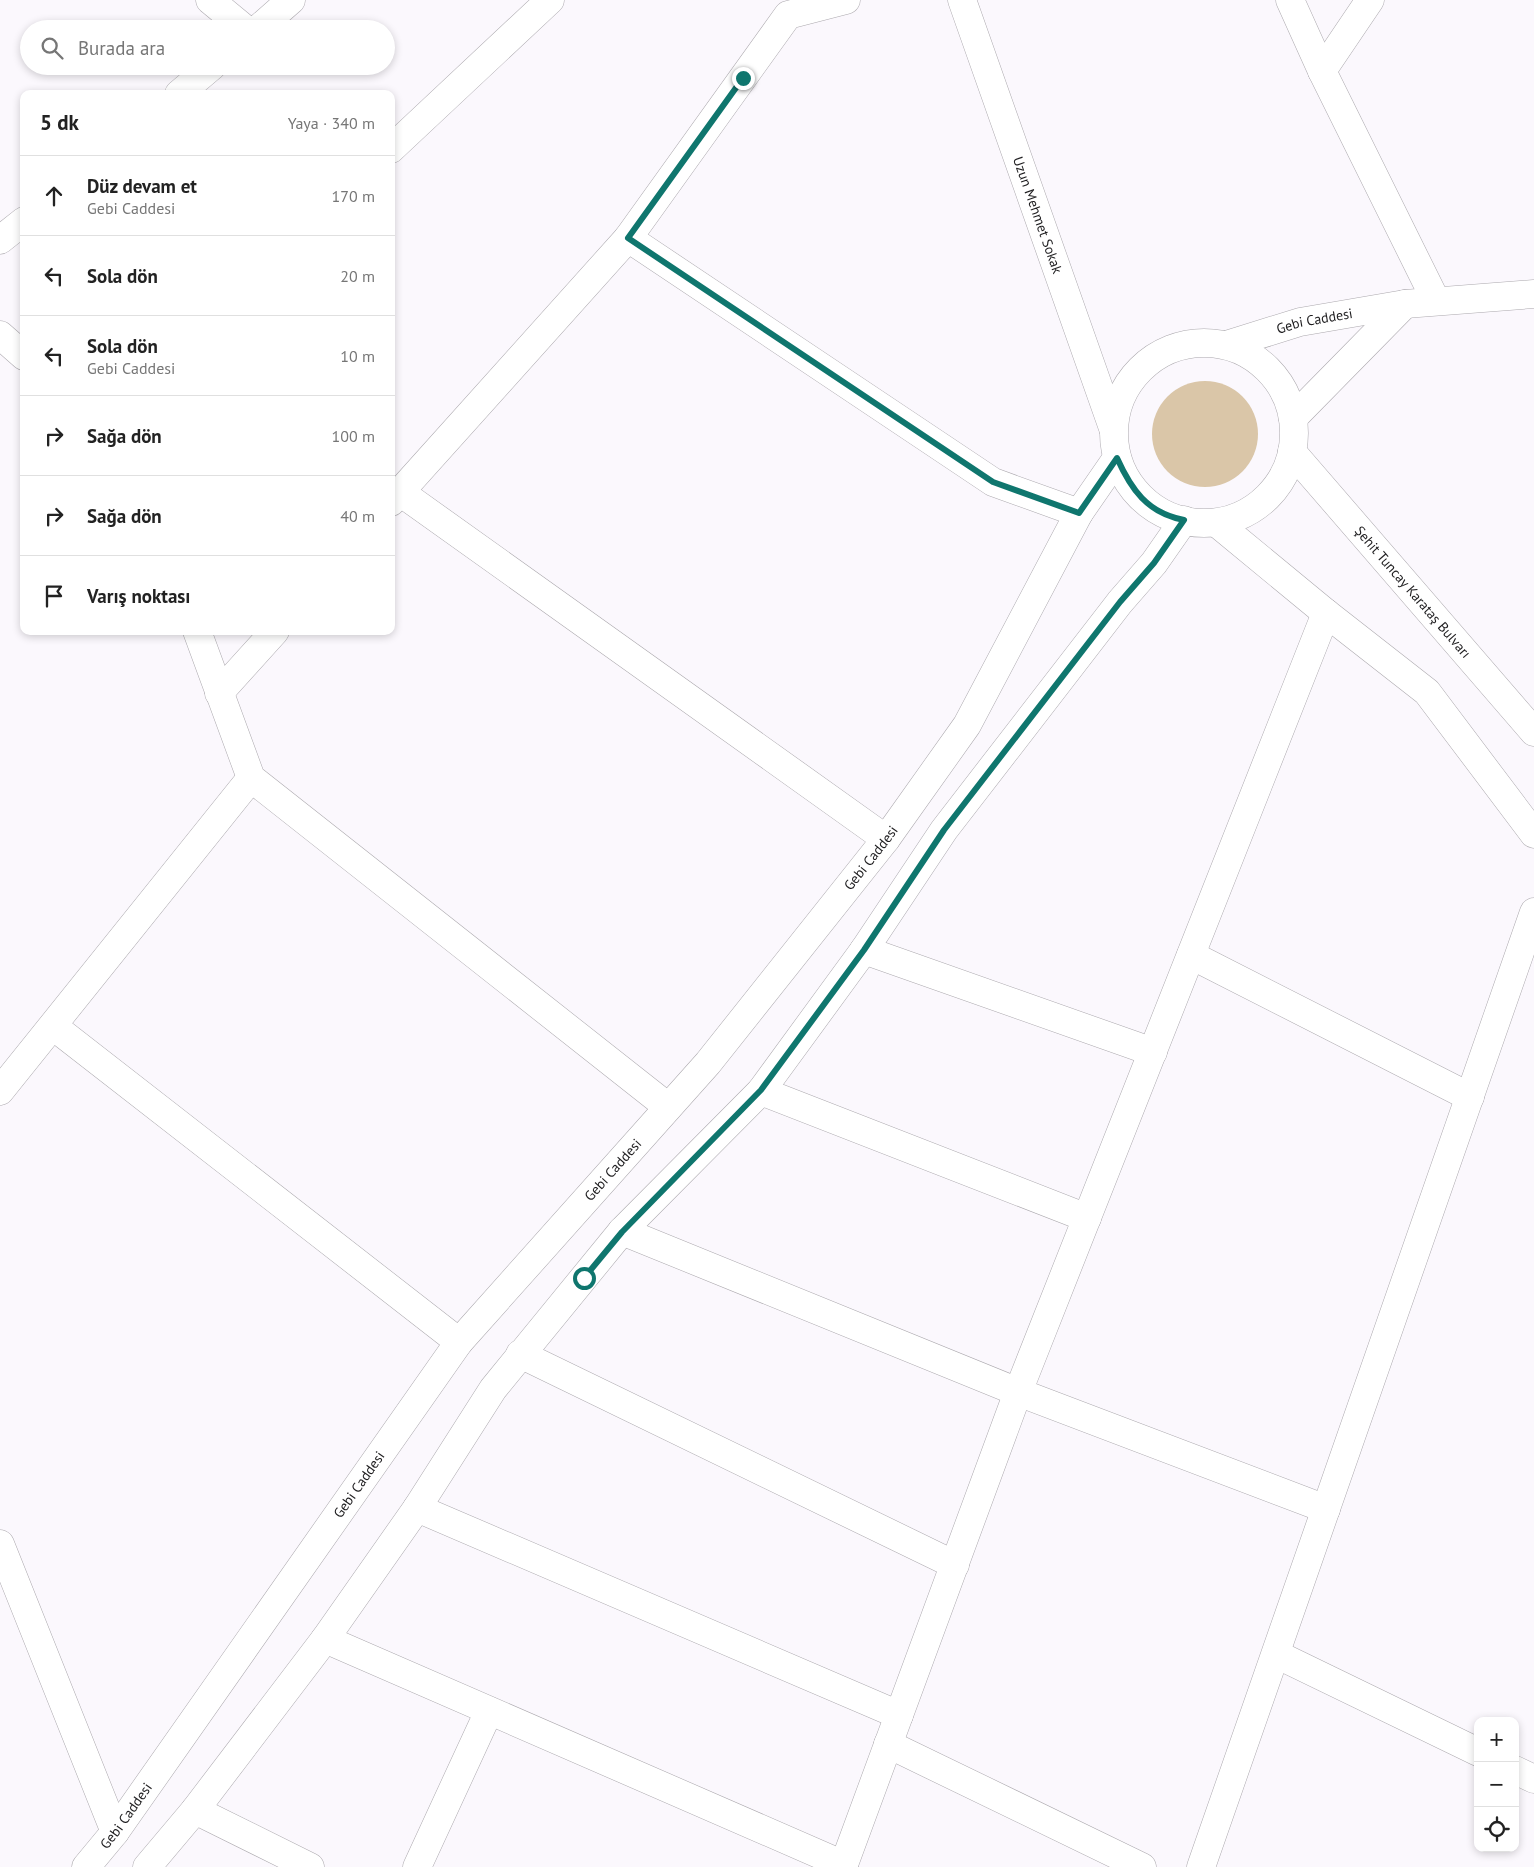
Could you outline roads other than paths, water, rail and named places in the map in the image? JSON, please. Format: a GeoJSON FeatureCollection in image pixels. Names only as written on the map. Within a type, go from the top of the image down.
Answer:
{"type":"FeatureCollection","features":[{"type":"Feature","properties":{"kind":"street"},"geometry":{"type":"LineString","coordinates":[[210,0],[233,20]]}},
{"type":"Feature","properties":{"kind":"street"},"geometry":{"type":"LineString","coordinates":[[268,20],[290,0]]}},
{"type":"Feature","properties":{"kind":"street"},"geometry":{"type":"LineString","coordinates":[[395,146],[550,0]]}},
{"type":"Feature","properties":{"kind":"street"},"geometry":{"type":"LineString","coordinates":[[846,0],[784,7],[628,238],[396,497],[886,839]]}},
{"type":"Feature","properties":{"kind":"street","name":"Uzun Mehmet Sokak"},"geometry":{"type":"LineString","coordinates":[[962,0],[1113,428]]}},
{"type":"Feature","properties":{"kind":"street"},"geometry":{"type":"LineString","coordinates":[[1290,0],[1322,71],[1436,301]]}},
{"type":"Feature","properties":{"kind":"street"},"geometry":{"type":"LineString","coordinates":[[1322,71],[1370,0]]}},
{"type":"Feature","properties":{"kind":"street"},"geometry":{"type":"LineString","coordinates":[[184,90],[201,75]]}},
{"type":"Feature","properties":{"kind":"street"},"geometry":{"type":"LineString","coordinates":[[0,240],[20,224]]}},
{"type":"Feature","properties":{"kind":"street"},"geometry":{"type":"LineString","coordinates":[[628,238],[993,482],[1079,513]]}},
{"type":"Feature","properties":{"kind":"street","name":"Gebi Caddesi"},"geometry":{"type":"LineString","coordinates":[[1226,345],[1300,322],[1405,304],[1534,294]]}},
{"type":"Feature","properties":{"kind":"street"},"geometry":{"type":"LineString","coordinates":[[1293,418],[1405,304]]}},
{"type":"Feature","properties":{"kind":"street"},"geometry":{"type":"LineString","coordinates":[[0,335],[20,352]]}},
{"type":"Feature","properties":{"kind":"street"},"geometry":{"type":"LineString","coordinates":[[1199,342],[1226,345],[1250,355],[1271,372],[1286,394],[1295,430],[1292,452],[1281,479],[1261,504],[1218,524],[1174,518],[1149,505],[1129,485],[1117,458],[1113,428],[1117,405],[1129,380],[1148,361],[1172,348],[1199,342]]}},
{"type":"Feature","properties":{"kind":"street","name":"Şehit Tuncay Karataş Bulvarı"},"geometry":{"type":"LineString","coordinates":[[1292,452],[1534,732]]}},
{"type":"Feature","properties":{"kind":"street","name":"Gebi Caddesi"},"geometry":{"type":"LineString","coordinates":[[86,1867],[115,1832],[459,1342],[708,1063],[886,839],[968,725],[1079,513],[1117,458]]}},
{"type":"Feature","properties":{"kind":"street"},"geometry":{"type":"LineString","coordinates":[[147,1867],[195,1810],[325,1639],[417,1508],[493,1389],[622,1232],[761,1090],[864,950],[944,830],[1120,602],[1154,563],[1184,520]]}},
{"type":"Feature","properties":{"kind":"street"},"geometry":{"type":"LineString","coordinates":[[1218,524],[1326,613],[1427,692],[1534,834]]}},
{"type":"Feature","properties":{"kind":"street"},"geometry":{"type":"LineString","coordinates":[[325,1639],[844,1866],[1018,1392],[1326,613]]}},
{"type":"Feature","properties":{"kind":"street"},"geometry":{"type":"LineString","coordinates":[[198,635],[251,778],[668,1107]]}},
{"type":"Feature","properties":{"kind":"street"},"geometry":{"type":"LineString","coordinates":[[219,693],[271,635]]}},
{"type":"Feature","properties":{"kind":"street"},"geometry":{"type":"LineString","coordinates":[[0,1091],[251,778]]}},
{"type":"Feature","properties":{"kind":"street"},"geometry":{"type":"LineString","coordinates":[[1201,1867],[1534,912]]}},
{"type":"Feature","properties":{"kind":"street"},"geometry":{"type":"LineString","coordinates":[[864,950],[1152,1052]]}},
{"type":"Feature","properties":{"kind":"street"},"geometry":{"type":"LineString","coordinates":[[1191,955],[1470,1097]]}},
{"type":"Feature","properties":{"kind":"street"},"geometry":{"type":"LineString","coordinates":[[53,1026],[459,1342]]}},
{"type":"Feature","properties":{"kind":"street"},"geometry":{"type":"LineString","coordinates":[[761,1090],[1087,1218]]}},
{"type":"Feature","properties":{"kind":"street"},"geometry":{"type":"LineString","coordinates":[[622,1232],[1018,1392],[1326,1509]]}},
{"type":"Feature","properties":{"kind":"street"},"geometry":{"type":"LineString","coordinates":[[520,1354],[955,1564]]}},
{"type":"Feature","properties":{"kind":"street"},"geometry":{"type":"LineString","coordinates":[[417,1508],[899,1715]]}},
{"type":"Feature","properties":{"kind":"street"},"geometry":{"type":"LineString","coordinates":[[0,1544],[115,1832]]}},
{"type":"Feature","properties":{"kind":"street"},"geometry":{"type":"LineString","coordinates":[[1276,1654],[1474,1750]]}},
{"type":"Feature","properties":{"kind":"street"},"geometry":{"type":"LineString","coordinates":[[417,1867],[489,1711]]}},
{"type":"Feature","properties":{"kind":"street"},"geometry":{"type":"LineString","coordinates":[[888,1744],[1142,1867]]}},
{"type":"Feature","properties":{"kind":"street"},"geometry":{"type":"LineString","coordinates":[[1519,1772],[1534,1779]]}},
{"type":"Feature","properties":{"kind":"street"},"geometry":{"type":"LineString","coordinates":[[195,1810],[310,1867]]}}]}
